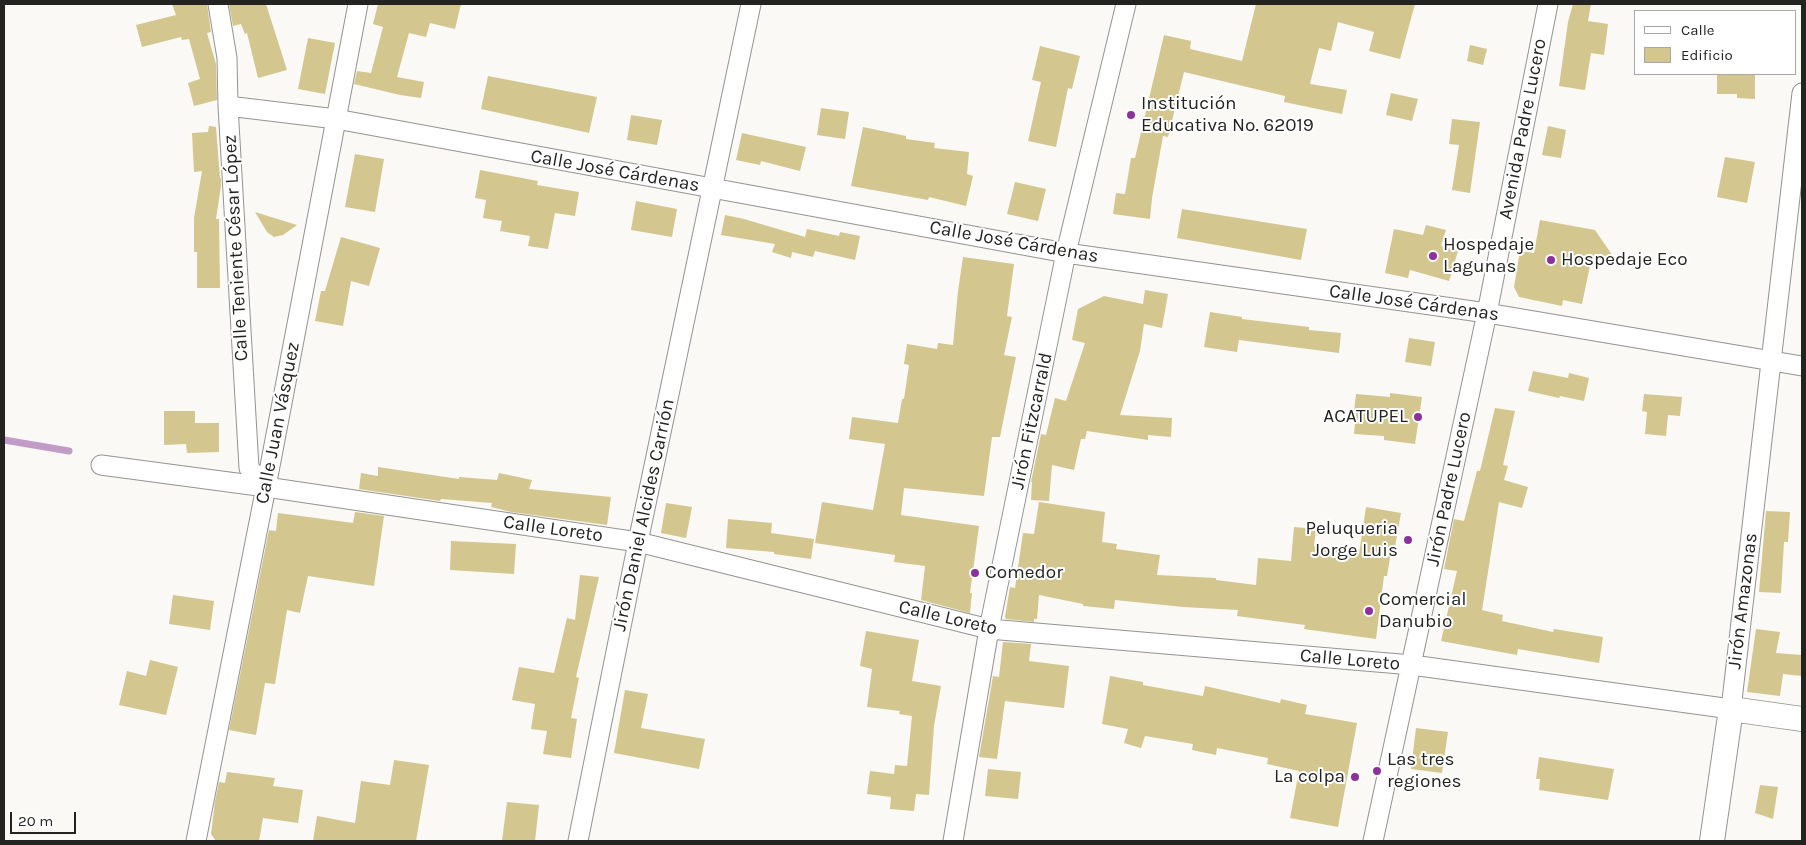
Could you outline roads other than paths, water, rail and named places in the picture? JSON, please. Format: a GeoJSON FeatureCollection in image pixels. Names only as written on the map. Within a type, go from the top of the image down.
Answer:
{"type":"FeatureCollection","features":[{"type":"Feature","properties":{"kind":"street","name":"Calle Teniente César López"},"geometry":{"type":"LineString","coordinates":[[218,4],[227,58],[228,106],[249,468],[266,487]]}},
{"type":"Feature","properties":{"kind":"street","name":"Calle Juan Vásquez"},"geometry":{"type":"LineString","coordinates":[[196,841],[358,4]]}},
{"type":"Feature","properties":{"kind":"street","name":"Jirón Daniel Alcides Carrión"},"geometry":{"type":"LineString","coordinates":[[578,841],[638,542],[752,4]]}},
{"type":"Feature","properties":{"kind":"street","name":"Jirón Fitzcarrald"},"geometry":{"type":"LineString","coordinates":[[954,841],[989,629],[1066,253],[1126,4]]}},
{"type":"Feature","properties":{"kind":"street","name":"Avenida Padre Lucero"},"geometry":{"type":"LineString","coordinates":[[1486,312],[1548,4]]}},
{"type":"Feature","properties":{"kind":"street","name":"Jirón Amazonas"},"geometry":{"type":"LineString","coordinates":[[1712,841],[1731,709],[1802,92]]}},
{"type":"Feature","properties":{"kind":"street","name":"Calle José Cárdenas"},"geometry":{"type":"LineString","coordinates":[[228,106],[336,119],[1066,253],[1486,312],[1802,366]]}},
{"type":"Feature","properties":{"kind":"street","name":"Jirón Padre Lucero"},"geometry":{"type":"LineString","coordinates":[[1373,841],[1486,312]]}},
{"type":"Feature","properties":{"kind":"street","name":"Calle Loreto"},"geometry":{"type":"LineString","coordinates":[[101,465],[266,487],[638,542],[989,629],[1412,665],[1802,719]]}},
{"type":"Feature","properties":{"kind":"waterway"},"geometry":{"type":"LineString","coordinates":[[4,440],[69,451]]}},
{"type":"Feature","properties":{"kind":"place","name":"Institución Educativa No. 62019"},"geometry":{"type":"Point","coordinates":[1131,115]}},
{"type":"Feature","properties":{"kind":"place","name":"Hospedaje Lagunas"},"geometry":{"type":"Point","coordinates":[1433,256]}},
{"type":"Feature","properties":{"kind":"place","name":"Hospedaje Eco"},"geometry":{"type":"Point","coordinates":[1551,260]}},
{"type":"Feature","properties":{"kind":"place","name":"ACATUPEL"},"geometry":{"type":"Point","coordinates":[1418,417]}},
{"type":"Feature","properties":{"kind":"place","name":"Peluqueria Jorge Luis"},"geometry":{"type":"Point","coordinates":[1408,540]}},
{"type":"Feature","properties":{"kind":"place","name":"Comedor"},"geometry":{"type":"Point","coordinates":[975,573]}},
{"type":"Feature","properties":{"kind":"place","name":"Comercial Danubio"},"geometry":{"type":"Point","coordinates":[1369,611]}},
{"type":"Feature","properties":{"kind":"place","name":"Las tres regiones"},"geometry":{"type":"Point","coordinates":[1377,771]}},
{"type":"Feature","properties":{"kind":"place","name":"La colpa"},"geometry":{"type":"Point","coordinates":[1355,777]}}]}
